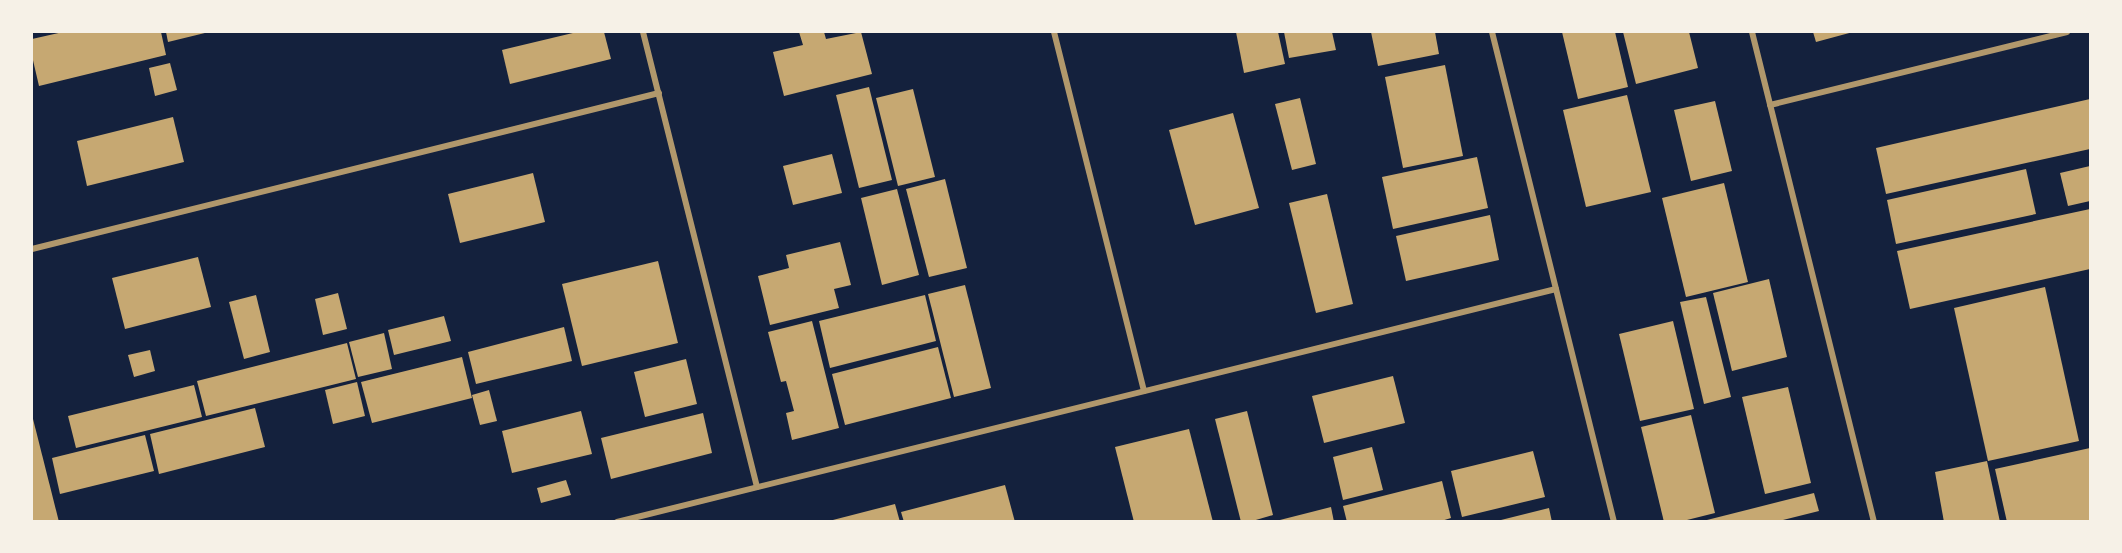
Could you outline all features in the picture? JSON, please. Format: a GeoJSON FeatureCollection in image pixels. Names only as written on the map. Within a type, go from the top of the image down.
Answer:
{"type":"FeatureCollection","features":[{"type":"Feature","properties":{"kind":"street"},"geometry":{"type":"LineString","coordinates":[[643,32],[757,487]]}},
{"type":"Feature","properties":{"kind":"street"},"geometry":{"type":"LineString","coordinates":[[1054,32],[1144,391]]}},
{"type":"Feature","properties":{"kind":"street"},"geometry":{"type":"LineString","coordinates":[[1492,32],[1614,522]]}},
{"type":"Feature","properties":{"kind":"street"},"geometry":{"type":"LineString","coordinates":[[1752,32],[1874,522]]}},
{"type":"Feature","properties":{"kind":"street"},"geometry":{"type":"LineString","coordinates":[[1770,105],[2067,32]]}},
{"type":"Feature","properties":{"kind":"street"},"geometry":{"type":"LineString","coordinates":[[32,249],[658,93]]}},
{"type":"Feature","properties":{"kind":"street"},"geometry":{"type":"LineString","coordinates":[[617,522],[1556,289]]}},
{"type":"Feature","properties":{"kind":"building"},"geometry":{"type":"Polygon","coordinates":[[[63,32],[161,32],[166,55],[39,86],[32,56],[32,39],[63,32]]]}},
{"type":"Feature","properties":{"kind":"building"},"geometry":{"type":"Polygon","coordinates":[[[166,32],[209,32],[168,42],[166,32]]]}},
{"type":"Feature","properties":{"kind":"building"},"geometry":{"type":"Polygon","coordinates":[[[577,32],[604,32],[611,59],[510,84],[502,50],[577,32]]]}},
{"type":"Feature","properties":{"kind":"building"},"geometry":{"type":"Polygon","coordinates":[[[799,32],[824,32],[826,39],[861,32],[872,74],[784,96],[773,52],[803,45],[799,32]]]}},
{"type":"Feature","properties":{"kind":"building"},"geometry":{"type":"Polygon","coordinates":[[[1236,32],[1278,32],[1285,64],[1244,73],[1236,32]]]}},
{"type":"Feature","properties":{"kind":"building"},"geometry":{"type":"Polygon","coordinates":[[[1284,32],[1332,32],[1336,50],[1289,58],[1284,32]]]}},
{"type":"Feature","properties":{"kind":"building"},"geometry":{"type":"Polygon","coordinates":[[[1371,32],[1435,32],[1439,54],[1378,66],[1371,32]]]}},
{"type":"Feature","properties":{"kind":"building"},"geometry":{"type":"Polygon","coordinates":[[[1562,32],[1615,32],[1628,87],[1578,99],[1562,32]]]}},
{"type":"Feature","properties":{"kind":"building"},"geometry":{"type":"Polygon","coordinates":[[[1623,32],[1689,32],[1698,68],[1636,84],[1623,32]]]}},
{"type":"Feature","properties":{"kind":"building"},"geometry":{"type":"Polygon","coordinates":[[[1813,32],[1853,32],[1816,42],[1813,32]]]}},
{"type":"Feature","properties":{"kind":"building"},"geometry":{"type":"Polygon","coordinates":[[[170,63],[177,90],[155,96],[149,68],[170,63]]]}},
{"type":"Feature","properties":{"kind":"building"},"geometry":{"type":"Polygon","coordinates":[[[1445,65],[1463,156],[1403,168],[1385,77],[1445,65]]]}},
{"type":"Feature","properties":{"kind":"building"},"geometry":{"type":"Polygon","coordinates":[[[869,87],[892,180],[859,188],[836,95],[869,87]]]}},
{"type":"Feature","properties":{"kind":"building"},"geometry":{"type":"Polygon","coordinates":[[[913,89],[935,177],[898,186],[876,98],[913,89]]]}},
{"type":"Feature","properties":{"kind":"building"},"geometry":{"type":"Polygon","coordinates":[[[1627,95],[1651,192],[1586,207],[1563,110],[1627,95]]]}},
{"type":"Feature","properties":{"kind":"building"},"geometry":{"type":"Polygon","coordinates":[[[1300,98],[1316,164],[1292,170],[1275,104],[1300,98]]]}},
{"type":"Feature","properties":{"kind":"building"},"geometry":{"type":"Polygon","coordinates":[[[2090,99],[2090,149],[1886,194],[1876,148],[2090,99]]]}},
{"type":"Feature","properties":{"kind":"building"},"geometry":{"type":"Polygon","coordinates":[[[1715,101],[1732,171],[1691,181],[1674,110],[1715,101]]]}},
{"type":"Feature","properties":{"kind":"building"},"geometry":{"type":"Polygon","coordinates":[[[1233,113],[1259,208],[1195,225],[1169,130],[1233,113]]]}},
{"type":"Feature","properties":{"kind":"building"},"geometry":{"type":"Polygon","coordinates":[[[173,117],[184,162],[87,186],[77,141],[173,117]]]}},
{"type":"Feature","properties":{"kind":"building"},"geometry":{"type":"Polygon","coordinates":[[[832,154],[842,193],[793,205],[783,166],[832,154]]]}},
{"type":"Feature","properties":{"kind":"building"},"geometry":{"type":"Polygon","coordinates":[[[1477,157],[1488,208],[1393,229],[1382,177],[1477,157]]]}},
{"type":"Feature","properties":{"kind":"building"},"geometry":{"type":"Polygon","coordinates":[[[2090,166],[2090,201],[2068,206],[2060,173],[2090,166]]]}},
{"type":"Feature","properties":{"kind":"building"},"geometry":{"type":"Polygon","coordinates":[[[2026,169],[2036,214],[1896,244],[1887,200],[2026,169]]]}},
{"type":"Feature","properties":{"kind":"building"},"geometry":{"type":"Polygon","coordinates":[[[533,173],[545,222],[460,243],[448,194],[533,173]]]}},
{"type":"Feature","properties":{"kind":"building"},"geometry":{"type":"Polygon","coordinates":[[[945,179],[967,268],[929,277],[906,189],[945,179]]]}},
{"type":"Feature","properties":{"kind":"building"},"geometry":{"type":"Polygon","coordinates":[[[1724,183],[1748,282],[1686,297],[1662,198],[1724,183]]]}},
{"type":"Feature","properties":{"kind":"building"},"geometry":{"type":"Polygon","coordinates":[[[897,189],[919,275],[882,285],[861,198],[897,189]]]}},
{"type":"Feature","properties":{"kind":"building"},"geometry":{"type":"Polygon","coordinates":[[[1327,194],[1353,304],[1316,313],[1289,203],[1327,194]]]}},
{"type":"Feature","properties":{"kind":"building"},"geometry":{"type":"Polygon","coordinates":[[[2090,209],[2090,269],[1910,309],[1897,251],[2090,209]]]}},
{"type":"Feature","properties":{"kind":"building"},"geometry":{"type":"Polygon","coordinates":[[[1490,215],[1499,260],[1406,281],[1396,236],[1490,215]]]}},
{"type":"Feature","properties":{"kind":"building"},"geometry":{"type":"Polygon","coordinates":[[[840,242],[851,285],[834,289],[839,308],[770,325],[758,276],[789,268],[786,255],[840,242]]]}},
{"type":"Feature","properties":{"kind":"building"},"geometry":{"type":"Polygon","coordinates":[[[198,257],[211,307],[125,329],[112,278],[198,257]]]}},
{"type":"Feature","properties":{"kind":"building"},"geometry":{"type":"Polygon","coordinates":[[[658,261],[678,343],[582,366],[562,284],[658,261]]]}},
{"type":"Feature","properties":{"kind":"building"},"geometry":{"type":"Polygon","coordinates":[[[1769,279],[1787,357],[1732,371],[1713,293],[1769,279]]]}},
{"type":"Feature","properties":{"kind":"building"},"geometry":{"type":"Polygon","coordinates":[[[965,285],[991,388],[954,397],[928,294],[965,285]]]}},
{"type":"Feature","properties":{"kind":"building"},"geometry":{"type":"Polygon","coordinates":[[[2045,287],[2079,441],[1988,461],[1954,308],[2045,287]]]}},
{"type":"Feature","properties":{"kind":"building"},"geometry":{"type":"Polygon","coordinates":[[[338,293],[347,329],[323,335],[315,299],[338,293]]]}},
{"type":"Feature","properties":{"kind":"building"},"geometry":{"type":"Polygon","coordinates":[[[256,295],[270,352],[244,359],[229,302],[256,295]]]}},
{"type":"Feature","properties":{"kind":"building"},"geometry":{"type":"Polygon","coordinates":[[[925,295],[936,341],[830,368],[819,321],[925,295]]]}},
{"type":"Feature","properties":{"kind":"building"},"geometry":{"type":"Polygon","coordinates":[[[1706,297],[1731,397],[1704,404],[1680,302],[1706,297]]]}},
{"type":"Feature","properties":{"kind":"building"},"geometry":{"type":"Polygon","coordinates":[[[444,316],[451,341],[394,355],[388,330],[444,316]]]}},
{"type":"Feature","properties":{"kind":"building"},"geometry":{"type":"Polygon","coordinates":[[[812,321],[839,428],[792,440],[786,413],[794,411],[786,381],[781,382],[768,332],[812,321]]]}},
{"type":"Feature","properties":{"kind":"building"},"geometry":{"type":"Polygon","coordinates":[[[1673,321],[1694,409],[1640,421],[1619,334],[1673,321]]]}},
{"type":"Feature","properties":{"kind":"building"},"geometry":{"type":"Polygon","coordinates":[[[564,327],[572,361],[476,384],[468,352],[564,327]]]}},
{"type":"Feature","properties":{"kind":"building"},"geometry":{"type":"Polygon","coordinates":[[[384,333],[392,369],[358,377],[349,342],[384,333]]]}},
{"type":"Feature","properties":{"kind":"building"},"geometry":{"type":"Polygon","coordinates":[[[347,343],[356,379],[206,416],[197,381],[347,343]]]}},
{"type":"Feature","properties":{"kind":"building"},"geometry":{"type":"Polygon","coordinates":[[[938,347],[951,398],[845,425],[832,374],[938,347]]]}},
{"type":"Feature","properties":{"kind":"building"},"geometry":{"type":"Polygon","coordinates":[[[150,350],[155,371],[134,377],[128,355],[150,350]]]}},
{"type":"Feature","properties":{"kind":"building"},"geometry":{"type":"Polygon","coordinates":[[[462,357],[472,398],[372,423],[361,382],[462,357]]]}},
{"type":"Feature","properties":{"kind":"building"},"geometry":{"type":"Polygon","coordinates":[[[686,359],[697,404],[645,417],[634,372],[686,359]]]}},
{"type":"Feature","properties":{"kind":"building"},"geometry":{"type":"Polygon","coordinates":[[[1393,376],[1405,423],[1324,443],[1312,396],[1393,376]]]}},
{"type":"Feature","properties":{"kind":"building"},"geometry":{"type":"Polygon","coordinates":[[[357,382],[365,416],[333,424],[325,390],[357,382]]]}},
{"type":"Feature","properties":{"kind":"building"},"geometry":{"type":"Polygon","coordinates":[[[194,385],[202,417],[76,448],[68,416],[194,385]]]}},
{"type":"Feature","properties":{"kind":"building"},"geometry":{"type":"Polygon","coordinates":[[[1788,387],[1811,483],[1765,494],[1742,397],[1788,387]]]}},
{"type":"Feature","properties":{"kind":"building"},"geometry":{"type":"Polygon","coordinates":[[[489,390],[497,421],[480,425],[472,395],[489,390]]]}},
{"type":"Feature","properties":{"kind":"building"},"geometry":{"type":"Polygon","coordinates":[[[255,408],[265,447],[159,474],[150,434],[255,408]]]}},
{"type":"Feature","properties":{"kind":"building"},"geometry":{"type":"Polygon","coordinates":[[[581,411],[592,454],[512,473],[502,431],[581,411]]]}},
{"type":"Feature","properties":{"kind":"building"},"geometry":{"type":"Polygon","coordinates":[[[1247,411],[1273,515],[1241,522],[1215,419],[1247,411]]]}},
{"type":"Feature","properties":{"kind":"building"},"geometry":{"type":"Polygon","coordinates":[[[703,413],[712,453],[611,479],[601,438],[703,413]]]}},
{"type":"Feature","properties":{"kind":"building"},"geometry":{"type":"Polygon","coordinates":[[[32,415],[59,522],[32,522],[32,415]]]}},
{"type":"Feature","properties":{"kind":"building"},"geometry":{"type":"Polygon","coordinates":[[[1691,415],[1715,513],[1679,522],[1664,522],[1641,427],[1691,415]]]}},
{"type":"Feature","properties":{"kind":"building"},"geometry":{"type":"Polygon","coordinates":[[[1189,429],[1213,522],[1134,522],[1115,447],[1189,429]]]}},
{"type":"Feature","properties":{"kind":"building"},"geometry":{"type":"Polygon","coordinates":[[[145,435],[154,471],[60,494],[52,458],[145,435]]]}},
{"type":"Feature","properties":{"kind":"building"},"geometry":{"type":"Polygon","coordinates":[[[1372,447],[1383,490],[1343,500],[1333,457],[1372,447]]]}},
{"type":"Feature","properties":{"kind":"building"},"geometry":{"type":"Polygon","coordinates":[[[2090,448],[2090,522],[2007,522],[1995,469],[2090,448]]]}},
{"type":"Feature","properties":{"kind":"building"},"geometry":{"type":"Polygon","coordinates":[[[1533,451],[1545,497],[1462,517],[1451,471],[1533,451]]]}},
{"type":"Feature","properties":{"kind":"building"},"geometry":{"type":"Polygon","coordinates":[[[1987,461],[2000,522],[1944,522],[1935,472],[1987,461]]]}},
{"type":"Feature","properties":{"kind":"building"},"geometry":{"type":"Polygon","coordinates":[[[566,480],[571,495],[541,503],[537,488],[566,480]]]}},
{"type":"Feature","properties":{"kind":"building"},"geometry":{"type":"Polygon","coordinates":[[[1442,481],[1451,518],[1438,522],[1347,522],[1343,506],[1442,481]]]}},
{"type":"Feature","properties":{"kind":"building"},"geometry":{"type":"Polygon","coordinates":[[[1005,485],[1015,522],[904,522],[901,512],[1005,485]]]}},
{"type":"Feature","properties":{"kind":"building"},"geometry":{"type":"Polygon","coordinates":[[[1814,493],[1819,511],[1775,522],[1699,522],[1814,493]]]}},
{"type":"Feature","properties":{"kind":"building"},"geometry":{"type":"Polygon","coordinates":[[[895,504],[900,522],[829,522],[829,521],[895,504]]]}},
{"type":"Feature","properties":{"kind":"building"},"geometry":{"type":"Polygon","coordinates":[[[1331,507],[1334,522],[1276,522],[1276,521],[1331,507]]]}},
{"type":"Feature","properties":{"kind":"building"},"geometry":{"type":"Polygon","coordinates":[[[1549,508],[1552,522],[1497,522],[1497,521],[1549,508]]]}}]}
